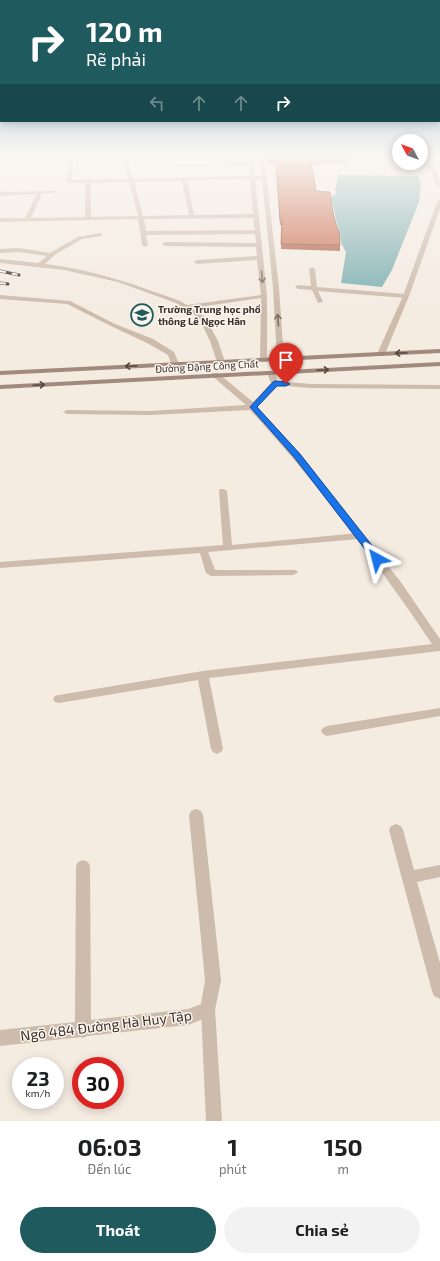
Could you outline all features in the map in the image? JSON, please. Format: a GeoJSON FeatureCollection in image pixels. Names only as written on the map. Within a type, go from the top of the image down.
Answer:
{"type":"FeatureCollection","features":[{"type":"Feature","properties":{"kind":"main road","name":"Đường Đặng Công Chất"},"geometry":{"type":"LineString","coordinates":[[0,373],[440,351]]}},
{"type":"Feature","properties":{"kind":"main road"},"geometry":{"type":"LineString","coordinates":[[381,354],[387,367]]}},
{"type":"Feature","properties":{"kind":"main road","name":"Đường Đặng Công Chất"},"geometry":{"type":"LineString","coordinates":[[0,387],[440,364]]}},
{"type":"Feature","properties":{"kind":"main road"},"geometry":{"type":"LineString","coordinates":[[158,365],[161,378]]}},
{"type":"Feature","properties":{"kind":"street"},"geometry":{"type":"LineString","coordinates":[[27,220],[33,207]]}},
{"type":"Feature","properties":{"kind":"street"},"geometry":{"type":"LineString","coordinates":[[88,207],[88,220]]}},
{"type":"Feature","properties":{"kind":"street"},"geometry":{"type":"LineString","coordinates":[[138,207],[145,245]]}},
{"type":"Feature","properties":{"kind":"street"},"geometry":{"type":"LineString","coordinates":[[190,207],[192,218]]}},
{"type":"Feature","properties":{"kind":"street"},"geometry":{"type":"LineString","coordinates":[[254,207],[264,296],[264,360]]}},
{"type":"Feature","properties":{"kind":"street"},"geometry":{"type":"LineString","coordinates":[[267,207],[281,359]]}},
{"type":"Feature","properties":{"kind":"street"},"geometry":{"type":"LineString","coordinates":[[381,354],[406,296],[438,207]]}},
{"type":"Feature","properties":{"kind":"street"},"geometry":{"type":"LineString","coordinates":[[3,222],[27,220],[255,216]]}},
{"type":"Feature","properties":{"kind":"street"},"geometry":{"type":"LineString","coordinates":[[143,233],[257,232]]}},
{"type":"Feature","properties":{"kind":"street"},"geometry":{"type":"LineString","coordinates":[[39,266],[52,255],[80,238],[100,235]]}},
{"type":"Feature","properties":{"kind":"street"},"geometry":{"type":"LineString","coordinates":[[166,244],[259,247],[272,250]]}},
{"type":"Feature","properties":{"kind":"street"},"geometry":{"type":"LineString","coordinates":[[0,251],[19,250],[52,255]]}},
{"type":"Feature","properties":{"kind":"street"},"geometry":{"type":"LineString","coordinates":[[197,262],[260,258]]}},
{"type":"Feature","properties":{"kind":"street"},"geometry":{"type":"LineString","coordinates":[[0,261],[64,268],[120,281],[178,302],[202,318],[214,341],[221,362]]}},
{"type":"Feature","properties":{"kind":"street"},"geometry":{"type":"LineString","coordinates":[[312,268],[314,288],[320,302]]}},
{"type":"Feature","properties":{"kind":"street"},"geometry":{"type":"LineString","coordinates":[[298,287],[406,296]]}},
{"type":"Feature","properties":{"kind":"street"},"geometry":{"type":"LineString","coordinates":[[186,307],[264,296]]}},
{"type":"Feature","properties":{"kind":"street"},"geometry":{"type":"LineString","coordinates":[[0,297],[68,302],[113,325],[150,341],[171,354],[175,364]]}},
{"type":"Feature","properties":{"kind":"street"},"geometry":{"type":"LineString","coordinates":[[271,373],[275,384]]}},
{"type":"Feature","properties":{"kind":"street"},"geometry":{"type":"LineString","coordinates":[[59,699],[203,675],[440,647],[396,583],[297,456],[253,407],[215,375]]}},
{"type":"Feature","properties":{"kind":"street"},"geometry":{"type":"LineString","coordinates":[[67,412],[151,413],[253,407],[275,384],[310,386],[440,387]]}},
{"type":"Feature","properties":{"kind":"street"},"geometry":{"type":"LineString","coordinates":[[203,675],[217,749]]}},
{"type":"Feature","properties":{"kind":"street"},"geometry":{"type":"LineString","coordinates":[[327,731],[440,712]]}},
{"type":"Feature","properties":{"kind":"street","name":"Ngõ 484 Đường Hà Huy Tập"},"geometry":{"type":"LineString","coordinates":[[0,1038],[83,1030],[188,1017],[208,1009],[213,980],[196,815]]}},
{"type":"Feature","properties":{"kind":"street"},"geometry":{"type":"LineString","coordinates":[[396,830],[440,991]]}},
{"type":"Feature","properties":{"kind":"street"},"geometry":{"type":"LineString","coordinates":[[83,866],[83,1030]]}},
{"type":"Feature","properties":{"kind":"street"},"geometry":{"type":"LineString","coordinates":[[409,877],[440,871]]}},
{"type":"Feature","properties":{"kind":"lane"},"geometry":{"type":"LineString","coordinates":[[223,491],[228,548]]}},
{"type":"Feature","properties":{"kind":"lane"},"geometry":{"type":"LineString","coordinates":[[0,565],[228,548],[359,536]]}},
{"type":"Feature","properties":{"kind":"lane"},"geometry":{"type":"LineString","coordinates":[[203,550],[211,572],[293,572]]}},
{"type":"Feature","properties":{"kind":"lane"},"geometry":{"type":"LineString","coordinates":[[208,1009],[214,1121]]}},
{"type":"Feature","properties":{"kind":"water"},"geometry":{"type":"Polygon","coordinates":[[[333,207],[417,207],[392,270],[382,287],[341,283],[346,252],[342,245],[333,207]]]}},
{"type":"Feature","properties":{"kind":"building"},"geometry":{"type":"Polygon","coordinates":[[[279,207],[332,207],[339,231],[340,245],[281,244],[282,220],[280,220],[279,207]]]}},
{"type":"Feature","properties":{"kind":"railway"},"geometry":{"type":"LineString","coordinates":[[0,271],[19,275]]}},
{"type":"Feature","properties":{"kind":"railway"},"geometry":{"type":"LineString","coordinates":[[0,283],[8,284]]}},
{"type":"Feature","properties":{"kind":"place","name":"Trường Trung học phổ thông Lê Ngọc Hân"},"geometry":{"type":"Point","coordinates":[142,315]}},
{"type":"Feature","properties":{"kind":"route"},"geometry":{"type":"LineString","coordinates":[[286,384],[275,384],[253,407],[297,456],[377,559]]}}]}
